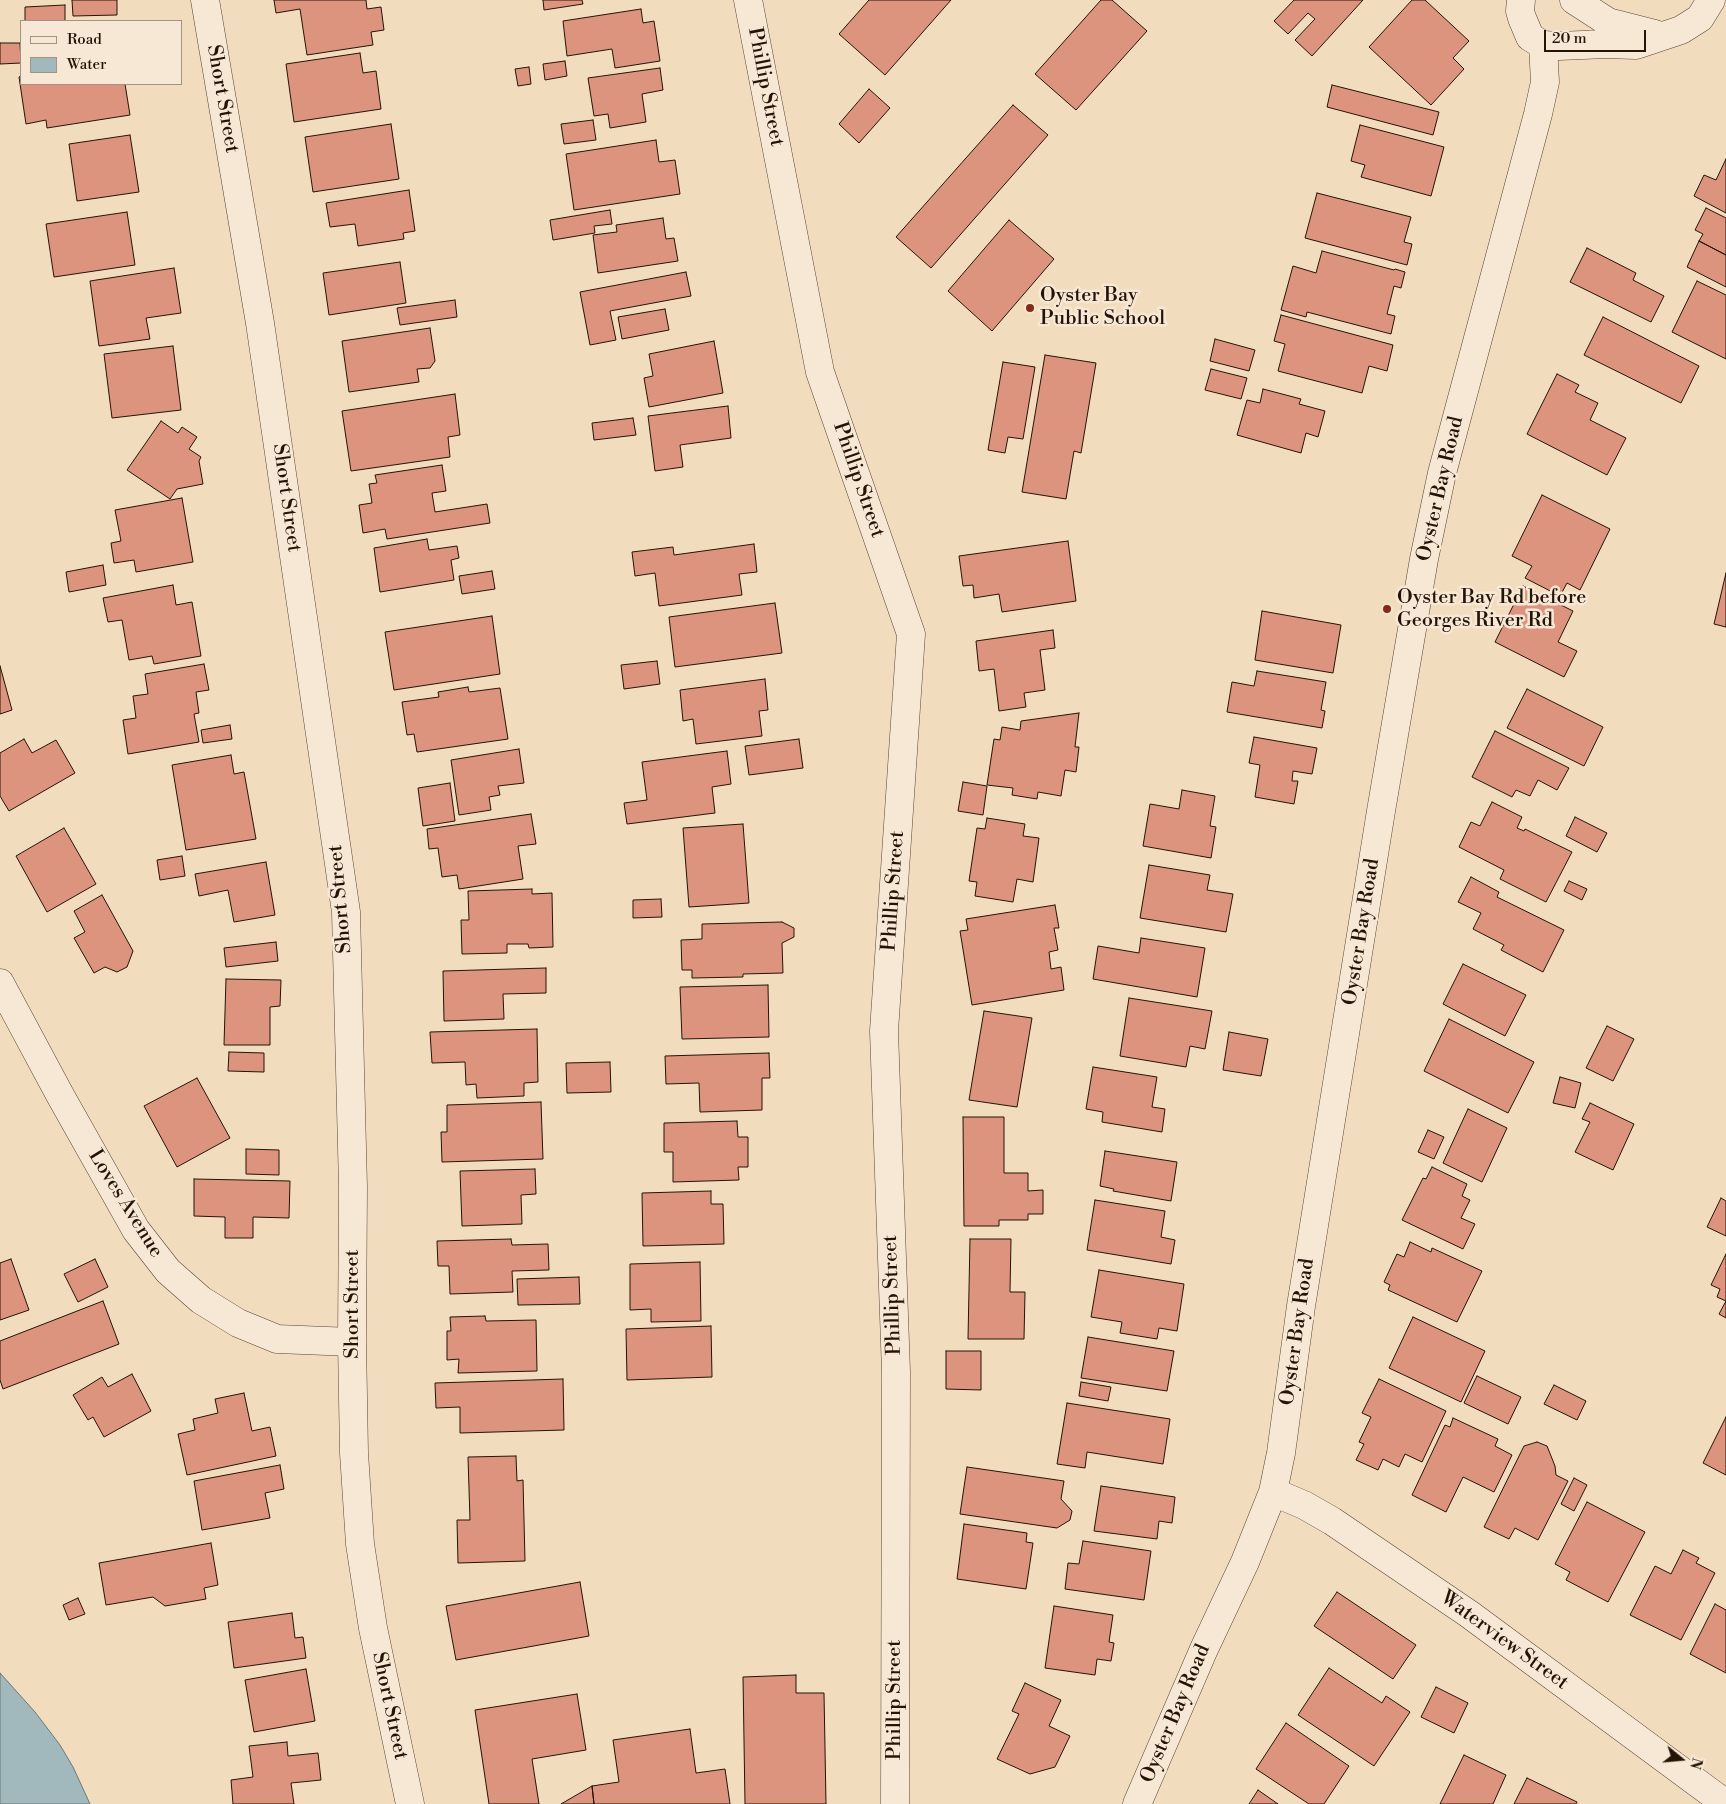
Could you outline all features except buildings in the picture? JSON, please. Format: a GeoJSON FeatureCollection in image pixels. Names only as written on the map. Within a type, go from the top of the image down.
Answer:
{"type":"FeatureCollection","features":[{"type":"Feature","properties":{"kind":"street","name":"Short Street"},"geometry":{"type":"LineString","coordinates":[[205,0],[262,333],[346,912],[353,1187],[352,1342],[354,1453],[360,1544],[373,1628],[410,1804]]}},
{"type":"Feature","properties":{"kind":"street","name":"Phillip Street"},"geometry":{"type":"LineString","coordinates":[[748,0],[820,372],[911,634],[884,1031],[896,1372],[895,1804]]}},
{"type":"Feature","properties":{"kind":"street"},"geometry":{"type":"LineString","coordinates":[[1521,0],[1520,11],[1530,37],[1551,45],[1636,45],[1681,30],[1700,18],[1711,0]]}},
{"type":"Feature","properties":{"kind":"street"},"geometry":{"type":"LineString","coordinates":[[1551,45],[1564,42],[1570,28],[1572,15],[1569,0]]}},
{"type":"Feature","properties":{"kind":"street"},"geometry":{"type":"LineString","coordinates":[[1574,0],[1608,22],[1662,36]]}},
{"type":"Feature","properties":{"kind":"street","name":"Oyster Bay Road"},"geometry":{"type":"LineString","coordinates":[[1137,1804],[1204,1649],[1245,1562],[1273,1492],[1281,1453],[1301,1306],[1381,811],[1424,559],[1442,473],[1538,114],[1551,45]]}},
{"type":"Feature","properties":{"kind":"street","name":"Loves Avenue"},"geometry":{"type":"LineString","coordinates":[[0,983],[136,1230],[168,1270],[202,1300],[238,1324],[277,1340],[352,1342]]}},
{"type":"Feature","properties":{"kind":"street","name":"Waterview Street"},"geometry":{"type":"LineString","coordinates":[[1273,1492],[1304,1505],[1332,1521],[1469,1614],[1726,1804]]}},
{"type":"Feature","properties":{"kind":"water"},"geometry":{"type":"Polygon","coordinates":[[[0,1673],[35,1712],[60,1745],[73,1767],[90,1804],[0,1804],[0,1673]]]}},
{"type":"Feature","properties":{"kind":"place","name":"Oyster Bay Public School"},"geometry":{"type":"Point","coordinates":[1030,308]}},
{"type":"Feature","properties":{"kind":"place","name":"Oyster Bay Rd before Georges River Rd"},"geometry":{"type":"Point","coordinates":[1387,609]}}]}
